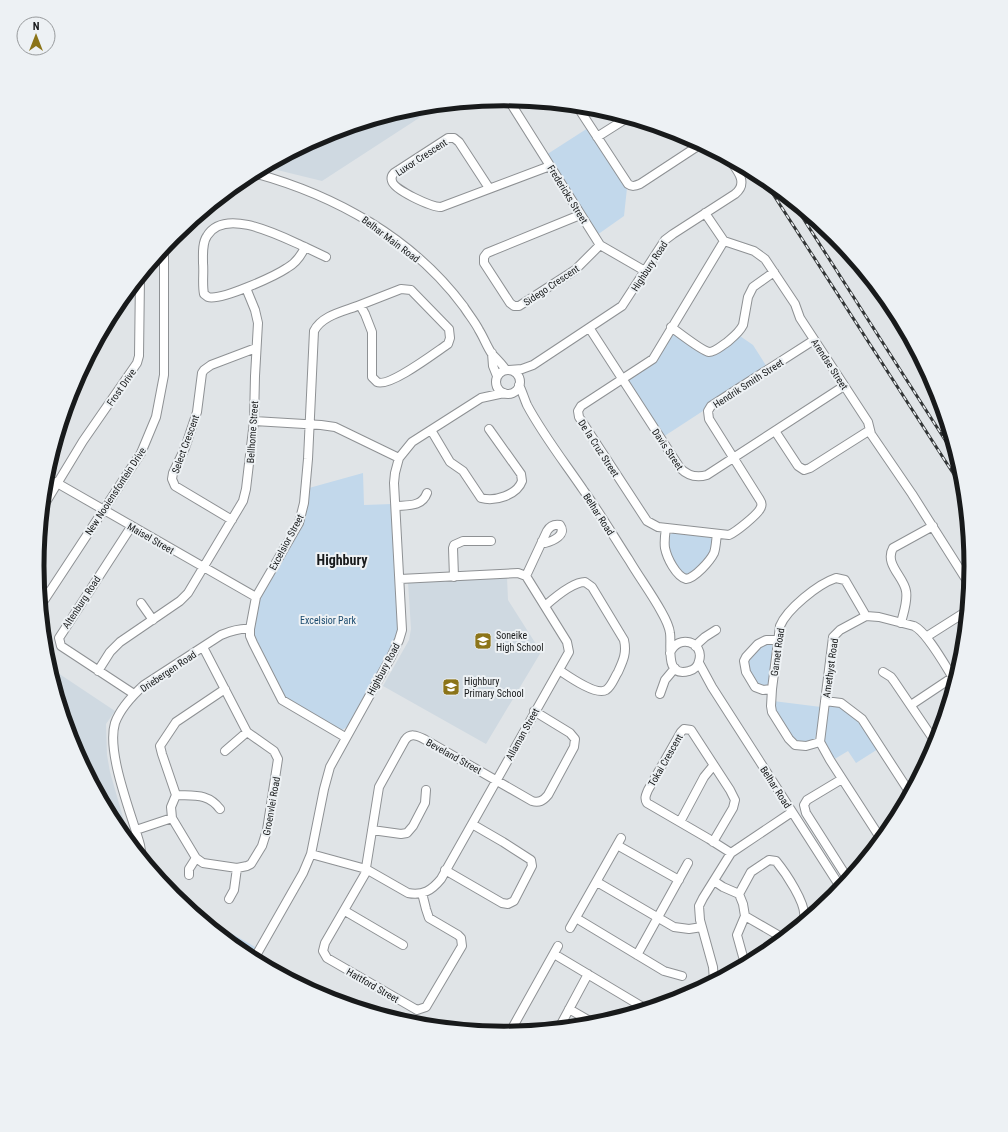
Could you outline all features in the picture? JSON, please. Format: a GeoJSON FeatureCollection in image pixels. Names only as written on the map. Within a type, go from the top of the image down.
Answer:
{"type":"FeatureCollection","features":[{"type":"Feature","properties":{"kind":"street","name":"Fredericks Street"},"geometry":{"type":"LineString","coordinates":[[513,106],[600,245],[645,271]]}},
{"type":"Feature","properties":{"kind":"street"},"geometry":{"type":"LineString","coordinates":[[581,113],[628,184],[632,186],[640,184],[695,148]]}},
{"type":"Feature","properties":{"kind":"street"},"geometry":{"type":"LineString","coordinates":[[597,137],[621,122]]}},
{"type":"Feature","properties":{"kind":"street","name":"Luxor Crescent"},"geometry":{"type":"LineString","coordinates":[[489,188],[460,142],[454,138],[448,138],[394,173],[391,177],[391,181],[396,188],[435,207],[447,206],[489,188],[550,166]]}},
{"type":"Feature","properties":{"kind":"street","name":"Highbury Road"},"geometry":{"type":"LineString","coordinates":[[508,370],[522,369],[533,365],[590,329],[622,306],[665,240],[735,194],[741,187],[741,177],[736,169]]}},
{"type":"Feature","properties":{"kind":"street","name":"Belhar Main Road"},"geometry":{"type":"LineString","coordinates":[[262,176],[304,189],[340,204],[362,217],[409,250],[444,283],[464,307],[492,353]]}},
{"type":"Feature","properties":{"kind":"street"},"geometry":{"type":"LineString","coordinates":[[705,213],[724,241]]}},
{"type":"Feature","properties":{"kind":"street","name":"Sidego Crescent"},"geometry":{"type":"LineString","coordinates":[[580,215],[487,253],[484,259],[485,265],[510,303],[514,306],[519,306],[575,270],[600,245]]}},
{"type":"Feature","properties":{"kind":"street"},"geometry":{"type":"LineString","coordinates":[[305,247],[300,256],[286,269],[246,288],[212,298],[204,294],[204,246],[207,236],[212,230],[222,224],[226,223],[253,226],[305,247],[326,257]]}},
{"type":"Feature","properties":{"kind":"street","name":"Arendse Street"},"geometry":{"type":"LineString","coordinates":[[724,241],[760,254],[765,259],[795,304],[800,318],[868,422],[871,434],[933,526],[964,575]]}},
{"type":"Feature","properties":{"kind":"street","name":"De la Cruz Street"},"geometry":{"type":"LineString","coordinates":[[724,241],[653,359],[580,407],[578,415],[647,521],[658,527],[717,534],[730,534],[736,531],[759,511],[762,506],[760,500],[734,458]]}},
{"type":"Feature","properties":{"kind":"street","name":"New Nooiensfontein Drive"},"geometry":{"type":"LineString","coordinates":[[45,599],[141,453],[156,417],[161,398],[164,375],[164,257]]}},
{"type":"Feature","properties":{"kind":"street"},"geometry":{"type":"LineString","coordinates":[[671,328],[703,350],[710,352],[718,348],[741,329],[750,292],[753,286],[774,272]]}},
{"type":"Feature","properties":{"kind":"street","name":"Frost Drive"},"geometry":{"type":"LineString","coordinates":[[50,495],[83,442],[137,363],[139,356],[140,285]]}},
{"type":"Feature","properties":{"kind":"street","name":"Bellhome Street"},"geometry":{"type":"LineString","coordinates":[[98,671],[110,652],[120,642],[180,601],[188,593],[243,501],[246,489],[254,421],[258,319],[246,288]]}},
{"type":"Feature","properties":{"kind":"street","name":"Excelsior Street"},"geometry":{"type":"LineString","coordinates":[[345,737],[282,700],[250,636],[250,629],[256,597],[299,523],[302,514],[308,459],[314,330],[323,320],[360,305],[401,289],[411,290],[448,329],[449,342],[393,380],[376,382],[372,377],[371,372],[372,332],[360,305]]}},
{"type":"Feature","properties":{"kind":"street","name":"Davis Street"},"geometry":{"type":"LineString","coordinates":[[590,329],[680,468],[686,473],[696,477],[708,474],[844,386]]}},
{"type":"Feature","properties":{"kind":"street","name":"Hendrik Smith Street"},"geometry":{"type":"LineString","coordinates":[[734,458],[708,417],[710,408],[814,340]]}},
{"type":"Feature","properties":{"kind":"street","name":"Select Crescent"},"geometry":{"type":"LineString","coordinates":[[232,520],[176,486],[173,483],[172,476],[185,448],[197,412],[201,376],[204,370],[227,358],[256,348]]}},
{"type":"Feature","properties":{"kind":"street"},"geometry":{"type":"LineString","coordinates":[[492,353],[508,370],[516,373],[519,379],[519,384],[514,392],[507,394]]}},
{"type":"Feature","properties":{"kind":"street"},"geometry":{"type":"LineString","coordinates":[[492,353],[498,390],[517,396],[527,403]]}},
{"type":"Feature","properties":{"kind":"street","name":"Highbury Road"},"geometry":{"type":"LineString","coordinates":[[519,384],[523,376],[533,365]]}},
{"type":"Feature","properties":{"kind":"street"},"geometry":{"type":"LineString","coordinates":[[496,379],[499,373],[508,370]]}},
{"type":"Feature","properties":{"kind":"street","name":"Highbury Road"},"geometry":{"type":"LineString","coordinates":[[257,954],[302,875],[311,854],[327,775],[334,758],[391,657],[402,630],[395,478],[399,458],[412,442],[483,397],[496,379]]}},
{"type":"Feature","properties":{"kind":"street","name":"Belhar Road"},"geometry":{"type":"LineString","coordinates":[[519,384],[527,403],[658,606],[669,628],[670,653]]}},
{"type":"Feature","properties":{"kind":"street","name":"Highbury Road"},"geometry":{"type":"LineString","coordinates":[[483,397],[507,394]]}},
{"type":"Feature","properties":{"kind":"street"},"geometry":{"type":"LineString","coordinates":[[254,421],[335,427],[399,458]]}},
{"type":"Feature","properties":{"kind":"street"},"geometry":{"type":"LineString","coordinates":[[431,430],[450,462],[463,471],[481,498],[492,500],[499,499],[507,495],[519,487],[522,481],[521,474],[489,429]]}},
{"type":"Feature","properties":{"kind":"street"},"geometry":{"type":"LineString","coordinates":[[775,431],[798,466],[804,470],[810,468],[870,430]]}},
{"type":"Feature","properties":{"kind":"street","name":"Maisel Street"},"geometry":{"type":"LineString","coordinates":[[52,481],[256,597]]}},
{"type":"Feature","properties":{"kind":"street"},"geometry":{"type":"LineString","coordinates":[[396,506],[418,504],[423,500],[427,493]]}},
{"type":"Feature","properties":{"kind":"street","name":"Altenburg Road"},"geometry":{"type":"LineString","coordinates":[[131,526],[59,635],[59,641],[61,646],[134,694]]}},
{"type":"Feature","properties":{"kind":"street"},"geometry":{"type":"LineString","coordinates":[[901,623],[906,593],[891,561],[891,554],[893,548],[933,526]]}},
{"type":"Feature","properties":{"kind":"street"},"geometry":{"type":"LineString","coordinates":[[666,528],[665,543],[667,554],[678,575],[686,579],[693,576],[711,557],[715,548],[717,534]]}},
{"type":"Feature","properties":{"kind":"street"},"geometry":{"type":"LineString","coordinates":[[454,577],[453,548],[457,542],[491,541]]}},
{"type":"Feature","properties":{"kind":"street"},"geometry":{"type":"LineString","coordinates":[[400,579],[518,573],[526,576],[542,541]]}},
{"type":"Feature","properties":{"kind":"street","name":"Allaman Street"},"geometry":{"type":"LineString","coordinates":[[422,893],[435,886],[445,870],[569,652],[567,642],[526,576]]}},
{"type":"Feature","properties":{"kind":"street","name":"Garnet Road"},"geometry":{"type":"LineString","coordinates":[[820,742],[800,746],[792,743],[772,712],[770,706],[780,626],[784,617],[809,593],[836,578],[845,580],[866,616]]}},
{"type":"Feature","properties":{"kind":"street"},"geometry":{"type":"LineString","coordinates":[[545,606],[554,598],[579,582],[585,582],[592,587],[624,640],[626,646],[624,659],[610,686],[606,690],[595,691],[559,670]]}},
{"type":"Feature","properties":{"kind":"street"},"geometry":{"type":"LineString","coordinates":[[141,603],[152,620]]}},
{"type":"Feature","properties":{"kind":"street"},"geometry":{"type":"LineString","coordinates":[[926,637],[961,614]]}},
{"type":"Feature","properties":{"kind":"street"},"geometry":{"type":"LineString","coordinates":[[866,616],[879,617],[918,628],[951,672]]}},
{"type":"Feature","properties":{"kind":"street","name":"Amethyst Road"},"geometry":{"type":"LineString","coordinates":[[820,742],[833,636],[840,630],[866,616]]}},
{"type":"Feature","properties":{"kind":"street","name":"Belhar Road"},"geometry":{"type":"LineString","coordinates":[[669,628],[684,642]]}},
{"type":"Feature","properties":{"kind":"street","name":"Driebergen Road"},"geometry":{"type":"LineString","coordinates":[[140,848],[116,765],[113,740],[115,723],[134,694],[144,685],[221,635],[238,629],[250,629]]}},
{"type":"Feature","properties":{"kind":"street"},"geometry":{"type":"LineString","coordinates":[[695,646],[716,630]]}},
{"type":"Feature","properties":{"kind":"street"},"geometry":{"type":"LineString","coordinates":[[772,689],[763,690],[755,686],[746,672],[744,661],[758,644],[766,640],[778,640]]}},
{"type":"Feature","properties":{"kind":"street"},"geometry":{"type":"LineString","coordinates":[[684,642],[690,642],[695,646],[700,655],[699,663],[691,671],[683,672],[675,668],[670,662],[670,653],[674,646],[684,642]]}},
{"type":"Feature","properties":{"kind":"street","name":"Groenvlei Road"},"geometry":{"type":"LineString","coordinates":[[203,647],[246,732],[274,751],[278,759],[265,838],[262,846],[251,864],[237,868]]}},
{"type":"Feature","properties":{"kind":"street","name":"Belhar Road"},"geometry":{"type":"LineString","coordinates":[[699,663],[712,687],[837,882]]}},
{"type":"Feature","properties":{"kind":"street"},"geometry":{"type":"LineString","coordinates":[[660,694],[666,680],[675,668]]}},
{"type":"Feature","properties":{"kind":"street","name":"Belhar Road"},"geometry":{"type":"LineString","coordinates":[[691,671],[712,687]]}},
{"type":"Feature","properties":{"kind":"street"},"geometry":{"type":"LineString","coordinates":[[883,672],[892,677],[931,736]]}},
{"type":"Feature","properties":{"kind":"street"},"geometry":{"type":"LineString","coordinates":[[911,705],[949,682]]}},
{"type":"Feature","properties":{"kind":"street"},"geometry":{"type":"LineString","coordinates":[[225,689],[176,722],[160,746],[176,795],[171,807],[172,818],[196,858],[203,863],[237,868],[234,890],[229,899]]}},
{"type":"Feature","properties":{"kind":"street"},"geometry":{"type":"LineString","coordinates":[[825,701],[841,703],[862,719],[907,788]]}},
{"type":"Feature","properties":{"kind":"street"},"geometry":{"type":"LineString","coordinates":[[497,779],[535,802],[542,801],[548,795],[574,747],[575,739],[570,733],[534,712]]}},
{"type":"Feature","properties":{"kind":"street","name":"Tokai Crescent"},"geometry":{"type":"LineString","coordinates":[[713,842],[735,802],[730,790],[691,730],[682,730],[645,797],[646,803],[731,853]]}},
{"type":"Feature","properties":{"kind":"street"},"geometry":{"type":"LineString","coordinates":[[225,751],[246,732]]}},
{"type":"Feature","properties":{"kind":"street","name":"Beveland Street"},"geometry":{"type":"LineString","coordinates":[[366,869],[379,787],[405,740],[410,735],[424,738],[497,779]]}},
{"type":"Feature","properties":{"kind":"street"},"geometry":{"type":"LineString","coordinates":[[820,742],[878,834]]}},
{"type":"Feature","properties":{"kind":"street"},"geometry":{"type":"LineString","coordinates":[[680,822],[704,777],[714,766]]}},
{"type":"Feature","properties":{"kind":"street"},"geometry":{"type":"LineString","coordinates":[[842,779],[810,798],[804,805],[804,808],[810,820],[845,874]]}},
{"type":"Feature","properties":{"kind":"street"},"geometry":{"type":"LineString","coordinates":[[372,830],[400,834],[410,831],[425,803],[426,790]]}},
{"type":"Feature","properties":{"kind":"street"},"geometry":{"type":"LineString","coordinates":[[176,795],[201,796],[208,798],[215,802],[220,808]]}},
{"type":"Feature","properties":{"kind":"street"},"geometry":{"type":"LineString","coordinates":[[714,975],[713,967],[700,920],[700,906],[703,898],[731,853],[792,812]]}},
{"type":"Feature","properties":{"kind":"street"},"geometry":{"type":"LineString","coordinates":[[136,830],[172,818]]}},
{"type":"Feature","properties":{"kind":"street"},"geometry":{"type":"LineString","coordinates":[[445,870],[502,903],[508,904],[514,901],[532,866],[531,860],[472,824]]}},
{"type":"Feature","properties":{"kind":"street"},"geometry":{"type":"LineString","coordinates":[[570,928],[619,842],[679,880]]}},
{"type":"Feature","properties":{"kind":"street"},"geometry":{"type":"LineString","coordinates":[[311,854],[366,869],[408,893],[422,893]]}},
{"type":"Feature","properties":{"kind":"street"},"geometry":{"type":"LineString","coordinates":[[189,875],[189,869],[196,858]]}},
{"type":"Feature","properties":{"kind":"street"},"geometry":{"type":"LineString","coordinates":[[738,894],[751,872],[769,860],[776,861],[802,903],[805,914]]}},
{"type":"Feature","properties":{"kind":"street"},"geometry":{"type":"LineString","coordinates":[[637,955],[688,863]]}},
{"type":"Feature","properties":{"kind":"street","name":"Hattford Street"},"geometry":{"type":"LineString","coordinates":[[366,869],[365,874],[323,951],[327,958],[417,1010],[426,1007],[430,1002],[462,946],[458,935],[429,918],[422,893]]}},
{"type":"Feature","properties":{"kind":"street"},"geometry":{"type":"LineString","coordinates":[[714,881],[738,894],[743,904],[745,916],[737,935],[743,958]]}},
{"type":"Feature","properties":{"kind":"street"},"geometry":{"type":"LineString","coordinates":[[597,882],[674,927],[680,929],[702,927]]}},
{"type":"Feature","properties":{"kind":"street"},"geometry":{"type":"LineString","coordinates":[[345,911],[404,944]]}},
{"type":"Feature","properties":{"kind":"street"},"geometry":{"type":"LineString","coordinates":[[745,916],[778,935]]}},
{"type":"Feature","properties":{"kind":"street"},"geometry":{"type":"LineString","coordinates":[[576,918],[664,971],[682,976]]}},
{"type":"Feature","properties":{"kind":"street"},"geometry":{"type":"LineString","coordinates":[[514,1026],[558,946]]}},
{"type":"Feature","properties":{"kind":"street"},"geometry":{"type":"LineString","coordinates":[[554,954],[641,1005]]}},
{"type":"Feature","properties":{"kind":"street"},"geometry":{"type":"LineString","coordinates":[[562,1022],[588,974]]}},
{"type":"Feature","properties":{"kind":"street"},"geometry":{"type":"LineString","coordinates":[[570,1009],[586,1018]]}},
{"type":"Feature","properties":{"kind":"shaded area"},"geometry":{"type":"Polygon","coordinates":[[[427,113],[322,181],[273,169],[301,153],[356,130],[427,113]]]}},
{"type":"Feature","properties":{"kind":"shaded area"},"geometry":{"type":"Polygon","coordinates":[[[507,577],[508,600],[541,652],[486,744],[383,686],[409,640],[411,629],[408,582],[507,577]]]}},
{"type":"Feature","properties":{"kind":"shaded area"},"geometry":{"type":"Polygon","coordinates":[[[57,672],[115,711],[106,724],[107,755],[110,772],[126,827],[91,769],[79,742],[68,714],[57,672]]]}},
{"type":"Feature","properties":{"kind":"green space"},"geometry":{"type":"Polygon","coordinates":[[[588,128],[627,188],[624,216],[597,235],[546,155],[588,128]]]}},
{"type":"Feature","properties":{"kind":"green space"},"geometry":{"type":"Polygon","coordinates":[[[674,335],[701,352],[740,336],[753,345],[767,367],[663,437],[629,382],[630,378],[671,336],[674,335]]]}},
{"type":"Feature","properties":{"kind":"green space","name":"Excelsior Park"},"geometry":{"type":"Polygon","coordinates":[[[363,473],[364,505],[392,504],[398,630],[392,649],[347,727],[340,731],[285,699],[253,634],[258,600],[304,517],[309,488],[363,473]]]}},
{"type":"Feature","properties":{"kind":"green space"},"geometry":{"type":"Polygon","coordinates":[[[674,532],[710,536],[713,541],[707,558],[689,576],[680,574],[668,551],[668,536],[674,532]]]}},
{"type":"Feature","properties":{"kind":"green space"},"geometry":{"type":"Polygon","coordinates":[[[763,643],[772,644],[774,647],[769,683],[766,686],[759,686],[747,670],[746,661],[763,643]]]}},
{"type":"Feature","properties":{"kind":"green space"},"geometry":{"type":"Polygon","coordinates":[[[773,701],[821,707],[815,740],[796,743],[774,710],[773,701]]]}},
{"type":"Feature","properties":{"kind":"green space"},"geometry":{"type":"Polygon","coordinates":[[[834,703],[856,717],[878,749],[856,763],[848,751],[833,760],[823,743],[828,706],[834,703]]]}},
{"type":"Feature","properties":{"kind":"green space"},"geometry":{"type":"Polygon","coordinates":[[[217,925],[257,948],[255,952],[217,925]]]}},
{"type":"Feature","properties":{"kind":"railway"},"geometry":{"type":"LineString","coordinates":[[772,193],[955,476]]}},
{"type":"Feature","properties":{"kind":"railway"},"geometry":{"type":"LineString","coordinates":[[801,215],[947,443]]}},
{"type":"Feature","properties":{"kind":"place","name":"Soneike High School"},"geometry":{"type":"Point","coordinates":[483,641]}},
{"type":"Feature","properties":{"kind":"place","name":"Highbury Primary School"},"geometry":{"type":"Point","coordinates":[451,687]}},
{"type":"Feature","properties":{"kind":"district","name":"Highbury"},"geometry":{"type":"Point","coordinates":[342,560]}}]}
